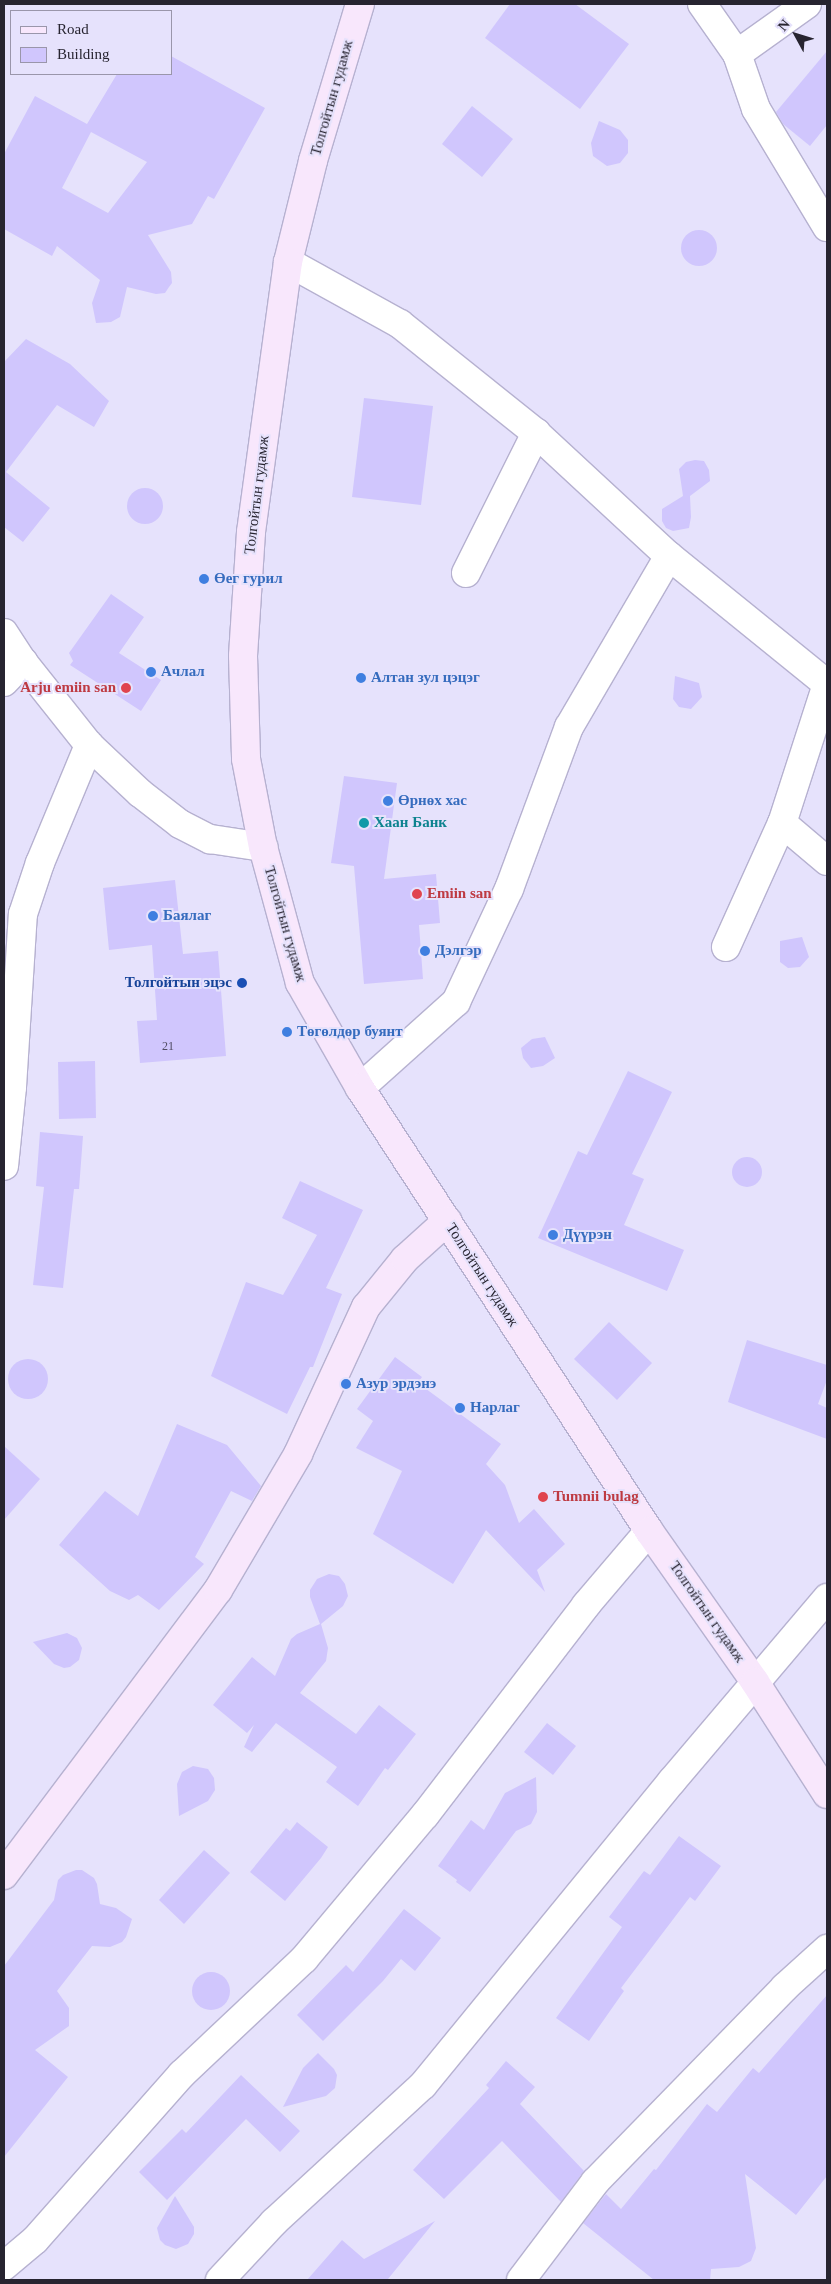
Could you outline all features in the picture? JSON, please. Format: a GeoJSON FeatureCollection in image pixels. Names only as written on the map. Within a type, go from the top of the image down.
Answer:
{"type":"FeatureCollection","features":[{"type":"Feature","properties":{"kind":"main road","name":"Толгойтын гудамж"},"geometry":{"type":"LineString","coordinates":[[360,4],[313,161],[288,262],[251,532],[243,656],[246,759],[263,847],[300,983],[360,1088],[649,1531],[755,1682],[827,1794]]}},
{"type":"Feature","properties":{"kind":"main road"},"geometry":{"type":"LineString","coordinates":[[6,1868],[218,1590],[298,1454],[366,1307],[405,1259],[447,1221]]}},
{"type":"Feature","properties":{"kind":"street"},"geometry":{"type":"LineString","coordinates":[[702,4],[737,54],[756,109],[827,227]]}},
{"type":"Feature","properties":{"kind":"street"},"geometry":{"type":"LineString","coordinates":[[737,54],[807,4]]}},
{"type":"Feature","properties":{"kind":"street"},"geometry":{"type":"LineString","coordinates":[[288,262],[400,324],[536,433],[668,556],[827,684],[782,823],[726,947]]}},
{"type":"Feature","properties":{"kind":"street"},"geometry":{"type":"LineString","coordinates":[[466,573],[536,433]]}},
{"type":"Feature","properties":{"kind":"street"},"geometry":{"type":"LineString","coordinates":[[360,1088],[456,1002],[509,889],[569,727],[668,556]]}},
{"type":"Feature","properties":{"kind":"street"},"geometry":{"type":"LineString","coordinates":[[4,633],[23,662],[89,745],[140,793],[180,824],[210,839],[263,847]]}},
{"type":"Feature","properties":{"kind":"street"},"geometry":{"type":"LineString","coordinates":[[4,682],[23,662]]}},
{"type":"Feature","properties":{"kind":"street"},"geometry":{"type":"LineString","coordinates":[[4,1166],[12,1087],[23,914],[40,863],[89,745]]}},
{"type":"Feature","properties":{"kind":"street"},"geometry":{"type":"LineString","coordinates":[[782,823],[827,861]]}},
{"type":"Feature","properties":{"kind":"street"},"geometry":{"type":"LineString","coordinates":[[4,2266],[35,2240],[182,2074],[304,1959],[426,1816],[586,1605],[649,1531]]}},
{"type":"Feature","properties":{"kind":"street"},"geometry":{"type":"LineString","coordinates":[[220,2280],[274,2222],[423,2085],[755,1682],[827,1598]]}},
{"type":"Feature","properties":{"kind":"street"},"geometry":{"type":"LineString","coordinates":[[521,2280],[595,2182],[785,1987],[827,1949]]}},
{"type":"Feature","properties":{"kind":"building"},"geometry":{"type":"Polygon","coordinates":[[[510,4],[575,4],[629,44],[580,109],[485,38],[510,4]]]}},
{"type":"Feature","properties":{"kind":"building"},"geometry":{"type":"Polygon","coordinates":[[[827,51],[827,125],[810,146],[783,124],[776,112],[827,51]]]}},
{"type":"Feature","properties":{"kind":"building"},"geometry":{"type":"Polygon","coordinates":[[[172,57],[265,108],[214,199],[208,196],[192,224],[148,235],[171,272],[172,283],[165,293],[156,294],[127,287],[120,317],[111,322],[96,323],[92,303],[100,280],[57,246],[52,256],[4,229],[4,154],[35,96],[87,124],[116,75],[172,75],[172,57]],[[91,132],[62,188],[108,213],[147,162],[91,132]]]}},
{"type":"Feature","properties":{"kind":"building"},"geometry":{"type":"Polygon","coordinates":[[[472,106],[513,139],[482,177],[442,144],[472,106]]]}},
{"type":"Feature","properties":{"kind":"building"},"geometry":{"type":"Polygon","coordinates":[[[599,121],[620,130],[628,140],[628,153],[620,163],[607,166],[593,156],[591,143],[599,121]]]}},
{"type":"Feature","properties":{"kind":"building"},"geometry":{"type":"Polygon","coordinates":[[[699,230],[711,236],[717,248],[711,260],[699,266],[687,260],[681,248],[687,236],[699,230]]]}},
{"type":"Feature","properties":{"kind":"building"},"geometry":{"type":"Polygon","coordinates":[[[26,339],[70,364],[109,401],[94,427],[57,405],[6,472],[50,508],[23,542],[4,527],[4,362],[26,339]]]}},
{"type":"Feature","properties":{"kind":"building"},"geometry":{"type":"Polygon","coordinates":[[[364,398],[433,406],[421,505],[352,497],[364,398]]]}},
{"type":"Feature","properties":{"kind":"building"},"geometry":{"type":"Polygon","coordinates":[[[704,461],[709,470],[710,481],[690,496],[691,517],[689,528],[673,531],[666,528],[662,521],[662,509],[683,496],[679,469],[686,462],[704,461]]]}},
{"type":"Feature","properties":{"kind":"building"},"geometry":{"type":"Polygon","coordinates":[[[145,488],[158,493],[163,506],[158,519],[145,524],[132,519],[127,506],[132,493],[145,488]]]}},
{"type":"Feature","properties":{"kind":"building"},"geometry":{"type":"Polygon","coordinates":[[[111,594],[144,617],[119,653],[161,680],[141,711],[70,665],[73,661],[69,653],[111,594]]]}},
{"type":"Feature","properties":{"kind":"building"},"geometry":{"type":"Polygon","coordinates":[[[675,676],[699,683],[702,697],[691,709],[679,707],[673,699],[675,676]]]}},
{"type":"Feature","properties":{"kind":"building"},"geometry":{"type":"Polygon","coordinates":[[[344,776],[397,783],[384,879],[436,874],[440,923],[419,925],[423,979],[364,984],[354,866],[331,863],[344,776]]]}},
{"type":"Feature","properties":{"kind":"building"},"geometry":{"type":"Polygon","coordinates":[[[175,880],[183,954],[218,951],[226,1056],[140,1063],[137,1021],[157,1020],[152,945],[109,950],[103,888],[175,880]]]}},
{"type":"Feature","properties":{"kind":"building"},"geometry":{"type":"Polygon","coordinates":[[[802,937],[809,957],[800,967],[788,968],[780,962],[780,941],[802,937]]]}},
{"type":"Feature","properties":{"kind":"building"},"geometry":{"type":"Polygon","coordinates":[[[545,1037],[555,1058],[543,1066],[531,1068],[523,1058],[521,1048],[532,1039],[545,1037]]]}},
{"type":"Feature","properties":{"kind":"building"},"geometry":{"type":"Polygon","coordinates":[[[95,1061],[96,1118],[59,1119],[58,1062],[95,1061]]]}},
{"type":"Feature","properties":{"kind":"building"},"geometry":{"type":"Polygon","coordinates":[[[628,1071],[672,1092],[632,1174],[644,1179],[624,1225],[684,1250],[667,1291],[538,1238],[578,1151],[587,1155],[628,1071]]]}},
{"type":"Feature","properties":{"kind":"building"},"geometry":{"type":"Polygon","coordinates":[[[40,1132],[83,1136],[79,1189],[74,1189],[63,1288],[33,1285],[44,1187],[36,1186],[40,1132]]]}},
{"type":"Feature","properties":{"kind":"building"},"geometry":{"type":"Polygon","coordinates":[[[747,1157],[758,1161],[762,1172],[758,1183],[747,1187],[736,1183],[732,1172],[736,1161],[747,1157]]]}},
{"type":"Feature","properties":{"kind":"building"},"geometry":{"type":"Polygon","coordinates":[[[300,1181],[363,1210],[326,1288],[342,1294],[313,1367],[310,1367],[287,1414],[211,1376],[246,1282],[283,1295],[317,1235],[282,1218],[300,1181]]]}},
{"type":"Feature","properties":{"kind":"building"},"geometry":{"type":"Polygon","coordinates":[[[609,1322],[652,1363],[617,1400],[574,1359],[609,1322]]]}},
{"type":"Feature","properties":{"kind":"building"},"geometry":{"type":"Polygon","coordinates":[[[747,1340],[827,1365],[827,1380],[818,1404],[827,1408],[827,1439],[728,1402],[747,1340]]]}},
{"type":"Feature","properties":{"kind":"building"},"geometry":{"type":"Polygon","coordinates":[[[395,1357],[422,1377],[418,1383],[501,1444],[486,1464],[505,1485],[519,1523],[534,1509],[565,1544],[537,1570],[545,1592],[486,1530],[453,1584],[373,1534],[402,1471],[356,1448],[373,1421],[357,1409],[395,1357]]]}},
{"type":"Feature","properties":{"kind":"building"},"geometry":{"type":"Polygon","coordinates":[[[28,1359],[42,1365],[48,1379],[42,1393],[28,1399],[14,1393],[8,1379],[14,1365],[28,1359]]]}},
{"type":"Feature","properties":{"kind":"building"},"geometry":{"type":"Polygon","coordinates":[[[177,1424],[227,1445],[261,1486],[252,1501],[231,1491],[195,1557],[204,1564],[159,1610],[138,1595],[129,1600],[110,1591],[59,1545],[105,1491],[138,1516],[177,1424]]]}},
{"type":"Feature","properties":{"kind":"building"},"geometry":{"type":"Polygon","coordinates":[[[4,1446],[40,1479],[4,1520],[4,1446]]]}},
{"type":"Feature","properties":{"kind":"building"},"geometry":{"type":"Polygon","coordinates":[[[329,1574],[339,1576],[345,1584],[348,1596],[343,1606],[321,1624],[328,1648],[326,1661],[300,1693],[356,1734],[379,1705],[416,1734],[388,1770],[385,1768],[358,1806],[326,1782],[337,1767],[276,1723],[252,1752],[244,1747],[254,1725],[247,1733],[213,1705],[252,1657],[275,1676],[291,1639],[297,1634],[320,1624],[310,1597],[310,1590],[317,1579],[329,1574]]]}},
{"type":"Feature","properties":{"kind":"building"},"geometry":{"type":"Polygon","coordinates":[[[67,1633],[77,1638],[82,1648],[79,1660],[70,1667],[64,1668],[54,1664],[33,1642],[67,1633]]]}},
{"type":"Feature","properties":{"kind":"building"},"geometry":{"type":"Polygon","coordinates":[[[547,1723],[576,1746],[553,1775],[524,1752],[547,1723]]]}},
{"type":"Feature","properties":{"kind":"building"},"geometry":{"type":"Polygon","coordinates":[[[193,1766],[208,1769],[214,1778],[215,1790],[208,1801],[179,1816],[177,1784],[182,1772],[193,1766]]]}},
{"type":"Feature","properties":{"kind":"building"},"geometry":{"type":"Polygon","coordinates":[[[536,1777],[537,1812],[531,1824],[516,1831],[470,1892],[438,1866],[471,1820],[484,1830],[505,1793],[536,1777]]]}},
{"type":"Feature","properties":{"kind":"building"},"geometry":{"type":"Polygon","coordinates":[[[297,1822],[328,1847],[285,1901],[250,1872],[286,1828],[290,1831],[297,1822]]]}},
{"type":"Feature","properties":{"kind":"building"},"geometry":{"type":"Polygon","coordinates":[[[679,1836],[721,1866],[695,1901],[690,1897],[621,1988],[624,1991],[589,2041],[556,2018],[622,1927],[609,1917],[644,1871],[650,1875],[679,1836]]]}},
{"type":"Feature","properties":{"kind":"building"},"geometry":{"type":"Polygon","coordinates":[[[204,1850],[230,1873],[184,1924],[159,1900],[204,1850]]]}},
{"type":"Feature","properties":{"kind":"building"},"geometry":{"type":"Polygon","coordinates":[[[76,1870],[82,1870],[94,1878],[97,1884],[100,1904],[116,1908],[132,1919],[126,1937],[122,1942],[110,1947],[92,1946],[57,1991],[69,2008],[69,2026],[35,2050],[68,2077],[4,2157],[4,1966],[54,1900],[58,1880],[63,1875],[76,1870]]]}},
{"type":"Feature","properties":{"kind":"building"},"geometry":{"type":"Polygon","coordinates":[[[404,1909],[441,1938],[415,1971],[401,1959],[383,1981],[323,2041],[297,2015],[346,1965],[353,1972],[404,1909]]]}},
{"type":"Feature","properties":{"kind":"building"},"geometry":{"type":"Polygon","coordinates":[[[211,1972],[224,1978],[230,1991],[224,2004],[211,2010],[198,2004],[192,1991],[198,1978],[211,1972]]]}},
{"type":"Feature","properties":{"kind":"building"},"geometry":{"type":"Polygon","coordinates":[[[827,1995],[827,2176],[796,2215],[745,2174],[756,2248],[751,2261],[739,2267],[711,2269],[710,2280],[654,2280],[583,2223],[606,2194],[621,2209],[654,2169],[656,2170],[707,2104],[717,2112],[753,2068],[759,2073],[827,1995]]]}},
{"type":"Feature","properties":{"kind":"building"},"geometry":{"type":"Polygon","coordinates":[[[318,2053],[334,2069],[337,2075],[335,2088],[326,2096],[283,2107],[303,2068],[318,2053]]]}},
{"type":"Feature","properties":{"kind":"building"},"geometry":{"type":"Polygon","coordinates":[[[506,2061],[535,2087],[520,2104],[584,2171],[561,2202],[502,2141],[444,2199],[413,2170],[489,2088],[486,2085],[506,2061]]]}},
{"type":"Feature","properties":{"kind":"building"},"geometry":{"type":"Polygon","coordinates":[[[241,2075],[300,2131],[280,2152],[246,2119],[167,2200],[139,2172],[182,2129],[186,2133],[241,2075]]]}},
{"type":"Feature","properties":{"kind":"building"},"geometry":{"type":"Polygon","coordinates":[[[175,2196],[194,2227],[194,2234],[188,2244],[176,2249],[165,2245],[160,2240],[157,2228],[175,2196]]]}},
{"type":"Feature","properties":{"kind":"building"},"geometry":{"type":"Polygon","coordinates":[[[435,2221],[389,2280],[307,2280],[342,2240],[364,2259],[435,2221]]]}},
{"type":"Feature","properties":{"kind":"place","name":"Өег гурил"},"geometry":{"type":"Point","coordinates":[204,579]}},
{"type":"Feature","properties":{"kind":"place","name":"Ачлал"},"geometry":{"type":"Point","coordinates":[151,672]}},
{"type":"Feature","properties":{"kind":"place","name":"Алтан зул цэцэг"},"geometry":{"type":"Point","coordinates":[361,678]}},
{"type":"Feature","properties":{"kind":"place","name":"Arju emiin san"},"geometry":{"type":"Point","coordinates":[126,688]}},
{"type":"Feature","properties":{"kind":"place","name":"Өрнөх хас"},"geometry":{"type":"Point","coordinates":[388,801]}},
{"type":"Feature","properties":{"kind":"place","name":"Хаан Банк"},"geometry":{"type":"Point","coordinates":[364,823]}},
{"type":"Feature","properties":{"kind":"place","name":"Emiin san"},"geometry":{"type":"Point","coordinates":[417,894]}},
{"type":"Feature","properties":{"kind":"place","name":"Баялаг"},"geometry":{"type":"Point","coordinates":[153,916]}},
{"type":"Feature","properties":{"kind":"place","name":"Дэлгэр"},"geometry":{"type":"Point","coordinates":[425,951]}},
{"type":"Feature","properties":{"kind":"place","name":"Толгойтын эцэс"},"geometry":{"type":"Point","coordinates":[242,983]}},
{"type":"Feature","properties":{"kind":"place","name":"Төгөлдөр буянт"},"geometry":{"type":"Point","coordinates":[287,1032]}},
{"type":"Feature","properties":{"kind":"place","name":"Дүүрэн"},"geometry":{"type":"Point","coordinates":[553,1235]}},
{"type":"Feature","properties":{"kind":"place","name":"Азур эрдэнэ"},"geometry":{"type":"Point","coordinates":[346,1384]}},
{"type":"Feature","properties":{"kind":"place","name":"Нарлаг"},"geometry":{"type":"Point","coordinates":[460,1408]}},
{"type":"Feature","properties":{"kind":"place","name":"Tumnii bulag"},"geometry":{"type":"Point","coordinates":[543,1497]}}]}
